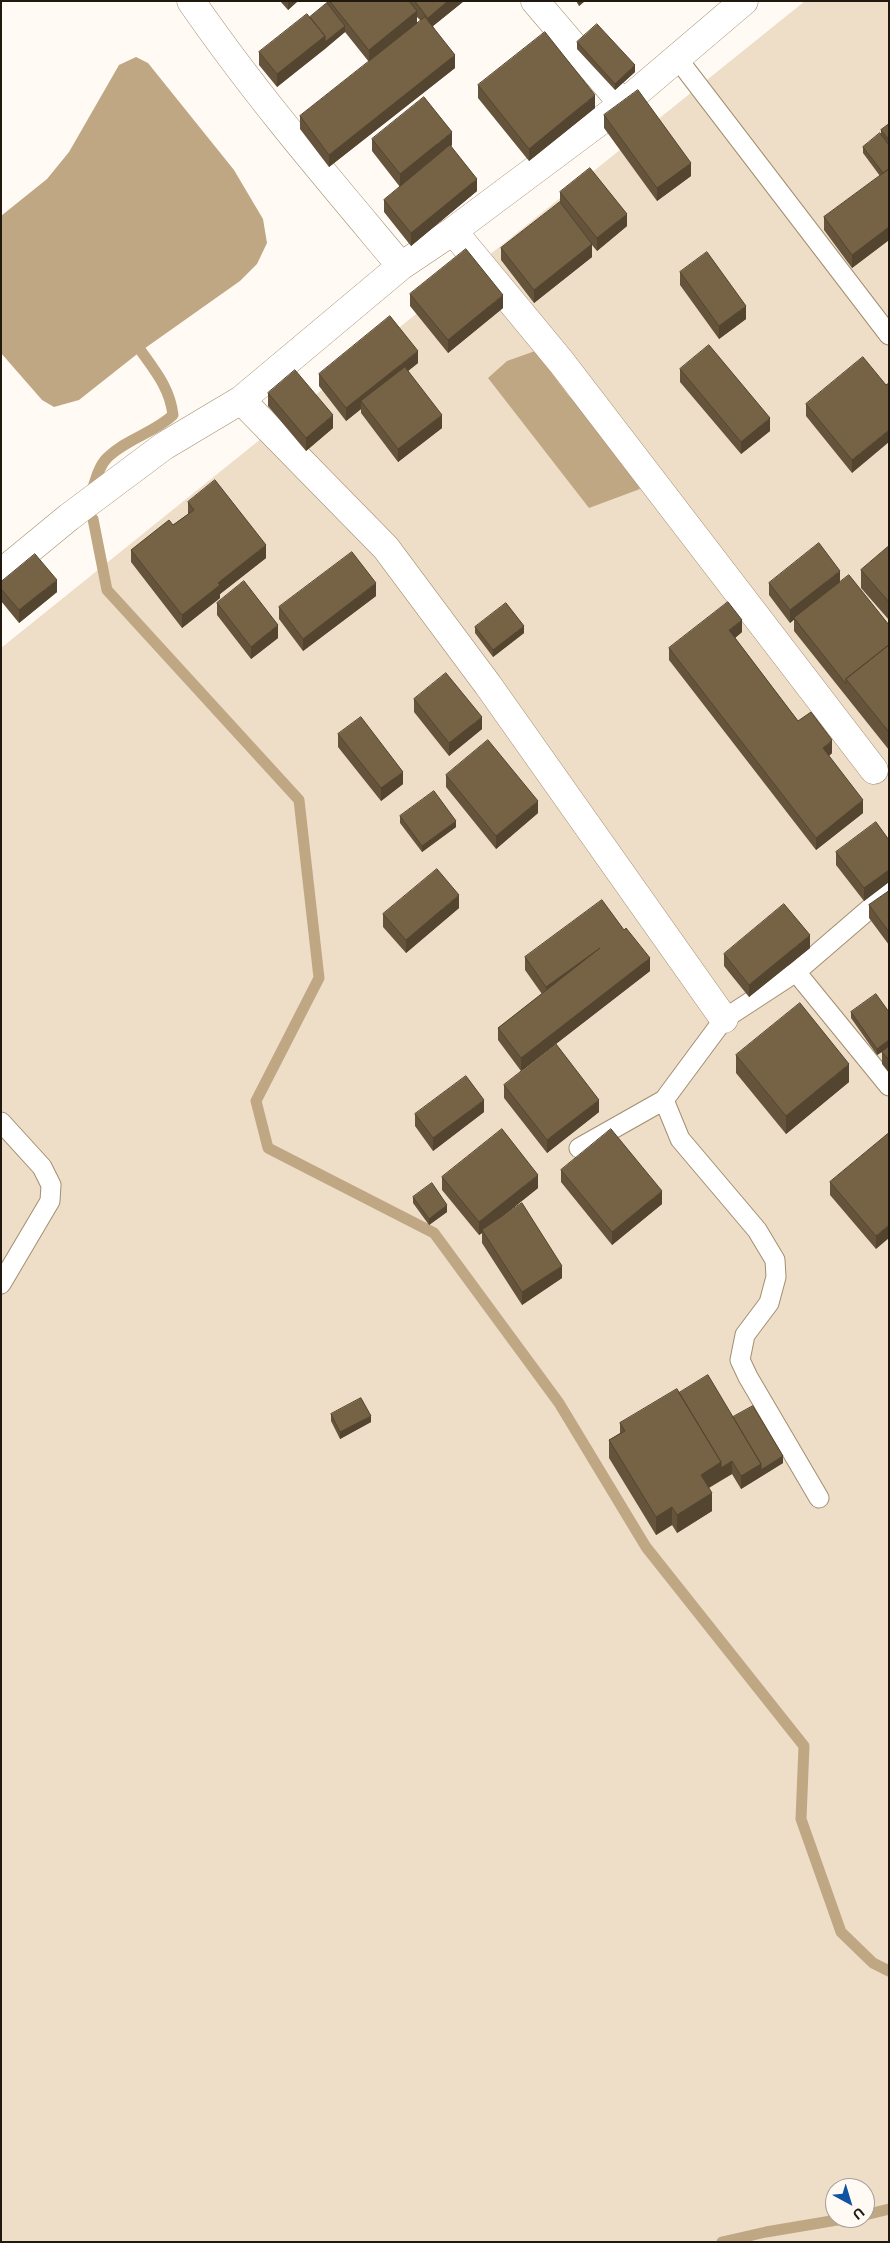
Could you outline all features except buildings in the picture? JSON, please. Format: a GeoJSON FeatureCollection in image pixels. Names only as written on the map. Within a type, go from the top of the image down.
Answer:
{"type":"FeatureCollection","features":[{"type":"Feature","properties":{"kind":"street"},"geometry":{"type":"LineString","coordinates":[[191,1],[234,63],[319,169],[401,266]]}},
{"type":"Feature","properties":{"kind":"street"},"geometry":{"type":"LineString","coordinates":[[534,1],[623,104]]}},
{"type":"Feature","properties":{"kind":"street"},"geometry":{"type":"LineString","coordinates":[[1,573],[69,517],[164,446],[242,400],[401,266],[453,231],[623,104],[744,1]]}},
{"type":"Feature","properties":{"kind":"street"},"geometry":{"type":"LineString","coordinates":[[453,231],[562,363],[874,770]]}},
{"type":"Feature","properties":{"kind":"street"},"geometry":{"type":"LineString","coordinates":[[242,400],[386,548],[488,685],[724,1019]]}},
{"type":"Feature","properties":{"kind":"lane"},"geometry":{"type":"LineString","coordinates":[[677,58],[889,335]]}},
{"type":"Feature","properties":{"kind":"lane"},"geometry":{"type":"LineString","coordinates":[[579,1148],[664,1100],[724,1019],[796,972],[889,892]]}},
{"type":"Feature","properties":{"kind":"lane"},"geometry":{"type":"LineString","coordinates":[[796,972],[889,1086]]}},
{"type":"Feature","properties":{"kind":"lane"},"geometry":{"type":"LineString","coordinates":[[664,1100],[680,1139],[757,1230],[775,1260],[776,1277],[769,1303],[745,1335],[740,1360],[748,1377],[819,1498]]}},
{"type":"Feature","properties":{"kind":"lane"},"geometry":{"type":"LineString","coordinates":[[1,1122],[42,1167],[51,1185],[50,1201],[1,1284]]}},
{"type":"Feature","properties":{"kind":"shaded area"},"geometry":{"type":"Polygon","coordinates":[[[805,1],[889,1],[889,2242],[1,2242],[1,648],[805,1]]]}},
{"type":"Feature","properties":{"kind":"shaded area"},"geometry":{"type":"Polygon","coordinates":[[[136,57],[148,63],[234,170],[263,219],[267,243],[257,264],[240,281],[141,351],[79,400],[54,407],[42,400],[1,353],[1,216],[47,179],[69,152],[119,65],[136,57]]]}},
{"type":"Feature","properties":{"kind":"shaded area"},"geometry":{"type":"Polygon","coordinates":[[[535,351],[568,395],[614,443],[640,489],[589,508],[488,378],[507,361],[535,351]]]}},
{"type":"Feature","properties":{"kind":"waterway"},"geometry":{"type":"LineString","coordinates":[[91,494],[99,470],[107,458],[173,415],[166,389],[141,351]]}},
{"type":"Feature","properties":{"kind":"waterway"},"geometry":{"type":"LineString","coordinates":[[93,519],[107,590],[299,800],[319,978],[256,1101],[268,1148],[434,1233],[559,1403],[646,1547],[804,1746],[801,1819],[841,1932],[873,1963],[889,1971]]}},
{"type":"Feature","properties":{"kind":"waterway"},"geometry":{"type":"LineString","coordinates":[[875,2212],[889,2209]]}},
{"type":"Feature","properties":{"kind":"waterway"},"geometry":{"type":"LineString","coordinates":[[722,2242],[825,2222]]}}]}
